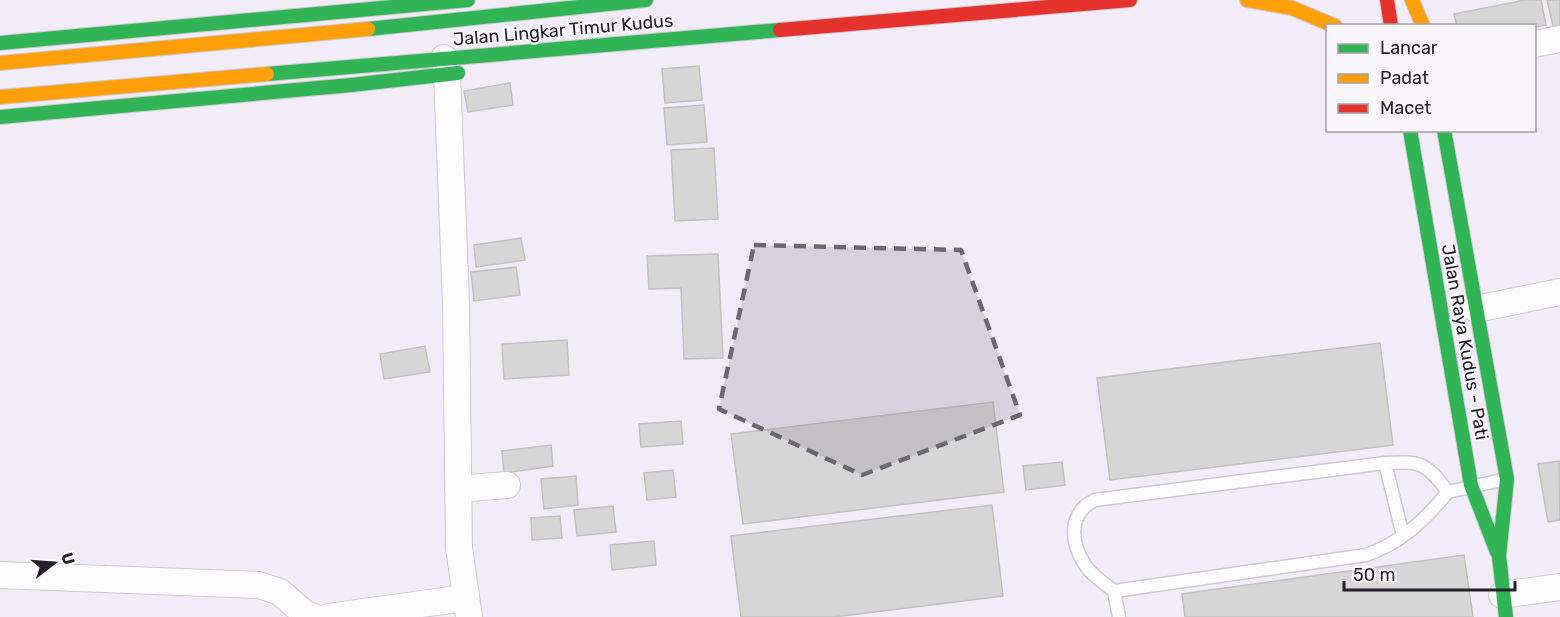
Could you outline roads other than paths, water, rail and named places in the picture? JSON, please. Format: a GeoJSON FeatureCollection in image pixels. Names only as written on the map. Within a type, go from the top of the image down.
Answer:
{"type":"FeatureCollection","features":[{"type":"Feature","properties":{"kind":"main road"},"geometry":{"type":"LineString","coordinates":[[0,43],[468,0]]}},
{"type":"Feature","properties":{"kind":"main road","name":"Jalan Lingkar Timur Kudus"},"geometry":{"type":"LineString","coordinates":[[0,63],[258,20],[477,22],[646,0]]}},
{"type":"Feature","properties":{"kind":"main road","name":"Jalan Lingkar Timur Kudus"},"geometry":{"type":"LineString","coordinates":[[0,97],[453,68],[482,50],[643,41],[1130,0]]}},
{"type":"Feature","properties":{"kind":"main road"},"geometry":{"type":"LineString","coordinates":[[1247,0],[1287,5],[1319,16],[1332,24]]}},
{"type":"Feature","properties":{"kind":"main road"},"geometry":{"type":"LineString","coordinates":[[1387,0],[1391,24]]}},
{"type":"Feature","properties":{"kind":"main road"},"geometry":{"type":"LineString","coordinates":[[1412,0],[1422,24]]}},
{"type":"Feature","properties":{"kind":"main road"},"geometry":{"type":"LineString","coordinates":[[488,69],[618,49],[643,41]]}},
{"type":"Feature","properties":{"kind":"main road"},"geometry":{"type":"LineString","coordinates":[[0,117],[351,85],[453,68]]}},
{"type":"Feature","properties":{"kind":"main road","name":"Jalan Raya Kudus - Pati"},"geometry":{"type":"LineString","coordinates":[[1444,132],[1508,479],[1499,556],[1504,606]]}},
{"type":"Feature","properties":{"kind":"main road","name":"Jalan Raya Kudus - Pati"},"geometry":{"type":"LineString","coordinates":[[1410,133],[1472,485],[1499,556]]}},
{"type":"Feature","properties":{"kind":"street"},"geometry":{"type":"LineString","coordinates":[[1536,44],[1560,39]]}},
{"type":"Feature","properties":{"kind":"street"},"geometry":{"type":"LineString","coordinates":[[328,617],[467,607],[459,548],[453,68]]}},
{"type":"Feature","properties":{"kind":"street"},"geometry":{"type":"LineString","coordinates":[[1476,309],[1560,292]]}},
{"type":"Feature","properties":{"kind":"street"},"geometry":{"type":"LineString","coordinates":[[458,489],[507,485]]}},
{"type":"Feature","properties":{"kind":"street"},"geometry":{"type":"LineString","coordinates":[[0,575],[259,585],[280,592],[304,613],[314,617]]}},
{"type":"Feature","properties":{"kind":"street"},"geometry":{"type":"LineString","coordinates":[[1504,606],[1560,587]]}},
{"type":"Feature","properties":{"kind":"lane"},"geometry":{"type":"LineString","coordinates":[[475,0],[477,22]]}},
{"type":"Feature","properties":{"kind":"lane"},"geometry":{"type":"LineString","coordinates":[[1119,617],[1114,591],[1096,578],[1085,565],[1075,540],[1073,528],[1076,517],[1081,509],[1095,500],[1404,462],[1431,469],[1448,492]]}},
{"type":"Feature","properties":{"kind":"lane"},"geometry":{"type":"LineString","coordinates":[[1385,463],[1403,536]]}},
{"type":"Feature","properties":{"kind":"lane"},"geometry":{"type":"LineString","coordinates":[[1114,591],[1366,555],[1381,550],[1422,522],[1448,492],[1508,479]]}}]}
